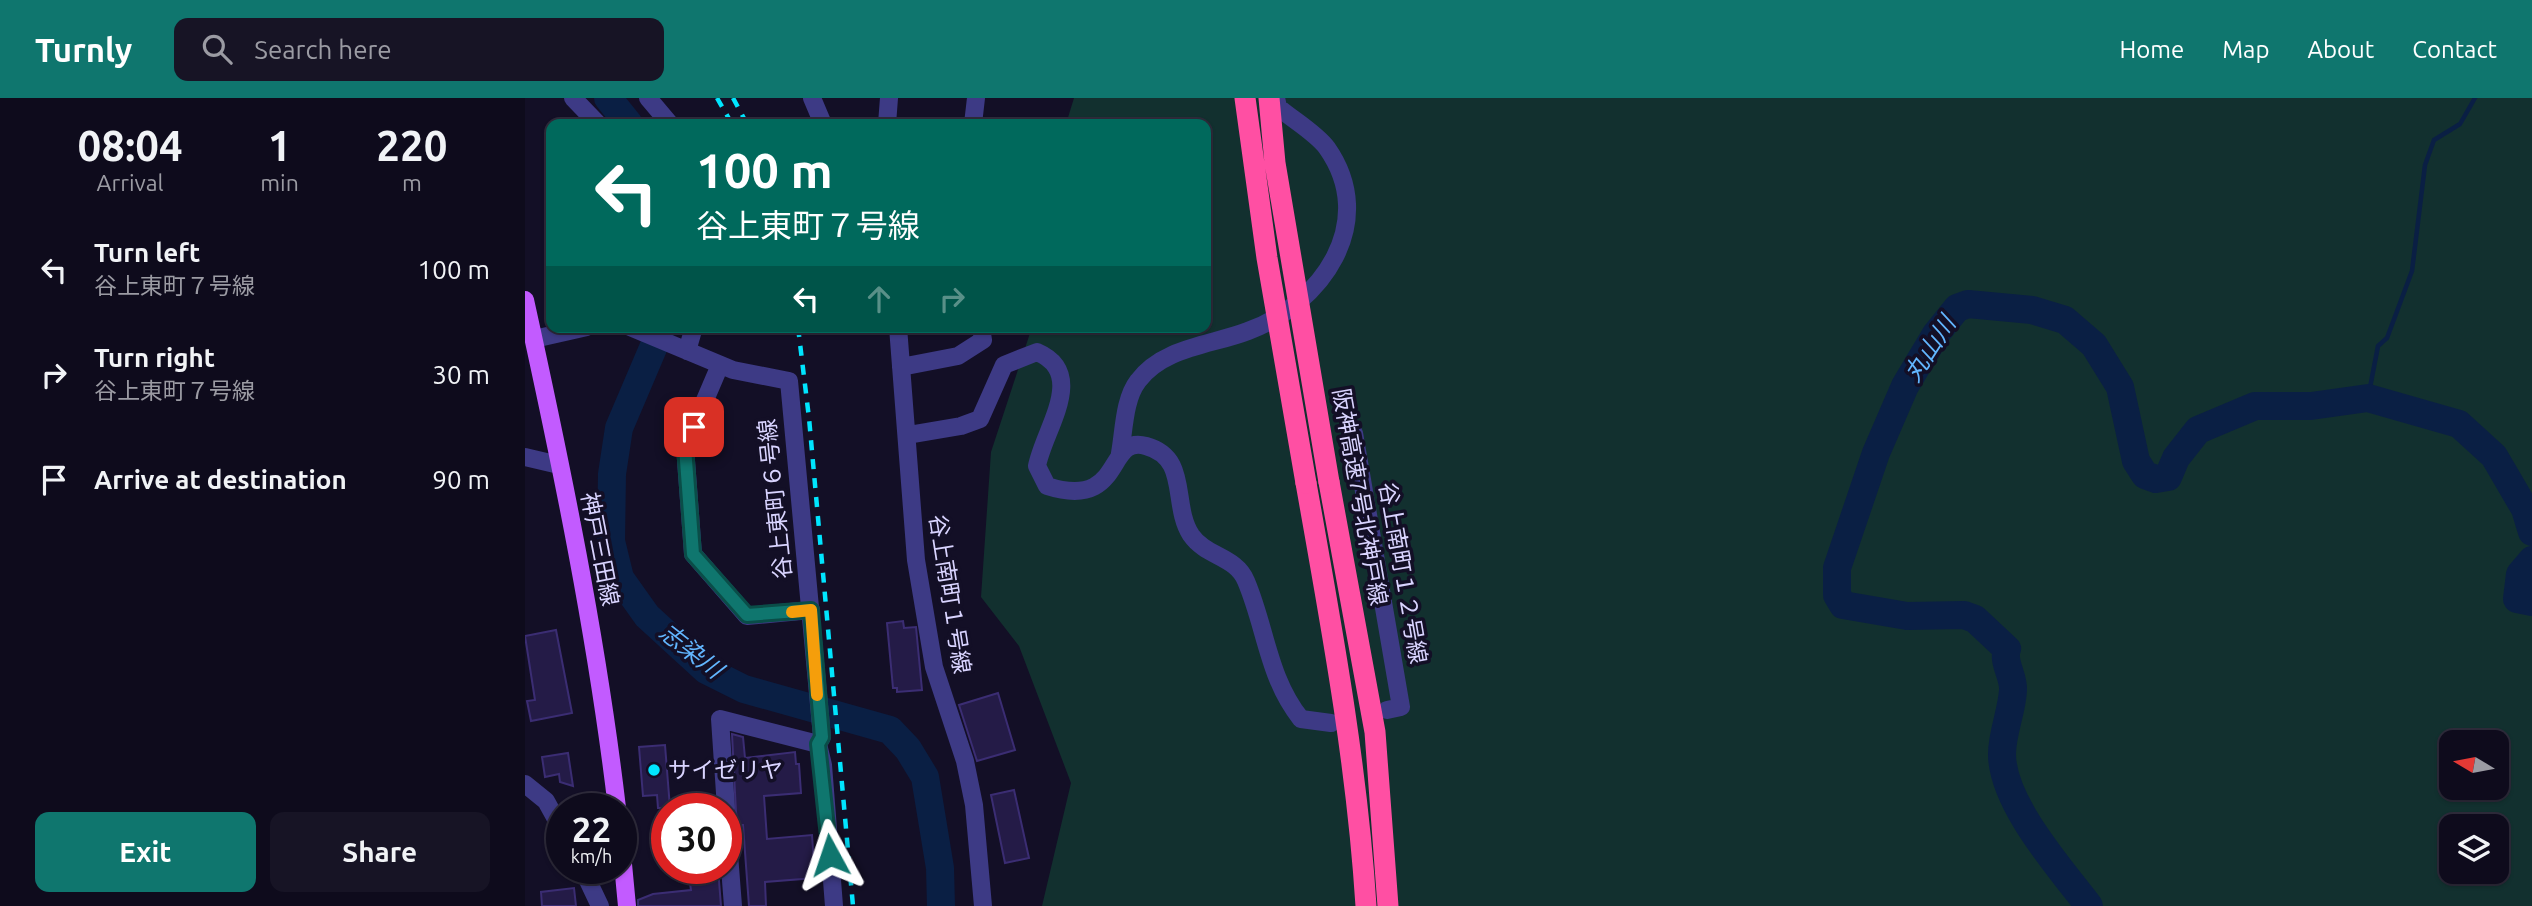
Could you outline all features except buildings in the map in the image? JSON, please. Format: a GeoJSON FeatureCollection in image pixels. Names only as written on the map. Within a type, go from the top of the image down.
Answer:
{"type":"FeatureCollection","features":[{"type":"Feature","properties":{"kind":"highway"},"geometry":{"type":"LineString","coordinates":[[1245,98],[1267,258],[1343,688],[1360,809],[1366,906]]}},
{"type":"Feature","properties":{"kind":"highway","name":"阪神高速7号北神戸線"},"geometry":{"type":"LineString","coordinates":[[1269,98],[1275,163],[1375,732],[1388,906]]}},
{"type":"Feature","properties":{"kind":"main road","name":"神戸三田線"},"geometry":{"type":"LineString","coordinates":[[525,300],[559,465],[609,737],[615,793]]}},
{"type":"Feature","properties":{"kind":"main road"},"geometry":{"type":"LineString","coordinates":[[625,884],[627,906]]}},
{"type":"Feature","properties":{"kind":"street"},"geometry":{"type":"LineString","coordinates":[[573,98],[593,119]]}},
{"type":"Feature","properties":{"kind":"street"},"geometry":{"type":"LineString","coordinates":[[648,98],[666,119]]}},
{"type":"Feature","properties":{"kind":"street"},"geometry":{"type":"LineString","coordinates":[[812,98],[821,119]]}},
{"type":"Feature","properties":{"kind":"street"},"geometry":{"type":"LineString","coordinates":[[888,119],[890,98]]}},
{"type":"Feature","properties":{"kind":"street"},"geometry":{"type":"LineString","coordinates":[[974,119],[976,98]]}},
{"type":"Feature","properties":{"kind":"street"},"geometry":{"type":"LineString","coordinates":[[908,435],[961,426],[980,419],[1004,365],[1037,352],[1052,359],[1058,368],[1062,388],[1037,466],[1047,486],[1068,493],[1089,491],[1114,468],[1120,453],[1130,398],[1137,382],[1149,369],[1184,350],[1249,331],[1294,309],[1332,262],[1345,239],[1349,213],[1346,185],[1337,163],[1325,145],[1278,107],[1276,98]]}},
{"type":"Feature","properties":{"kind":"street"},"geometry":{"type":"LineString","coordinates":[[534,339],[560,333]]}},
{"type":"Feature","properties":{"kind":"street","name":"谷上東町６号線"},"geometry":{"type":"LineString","coordinates":[[643,333],[720,365],[789,381],[822,737],[818,744],[834,906]]}},
{"type":"Feature","properties":{"kind":"street"},"geometry":{"type":"LineString","coordinates":[[683,349],[691,333]]}},
{"type":"Feature","properties":{"kind":"street","name":"谷上南町１号線"},"geometry":{"type":"LineString","coordinates":[[898,333],[916,560],[934,667],[965,761],[974,805],[983,906]]}},
{"type":"Feature","properties":{"kind":"street"},"geometry":{"type":"LineString","coordinates":[[901,367],[958,356],[983,340],[982,333]]}},
{"type":"Feature","properties":{"kind":"street"},"geometry":{"type":"LineString","coordinates":[[720,365],[685,447],[693,554],[747,615],[811,610]]}},
{"type":"Feature","properties":{"kind":"street","name":"谷上南町１２号線"},"geometry":{"type":"LineString","coordinates":[[1353,433],[1401,707],[1387,710]]}},
{"type":"Feature","properties":{"kind":"street"},"geometry":{"type":"LineString","coordinates":[[1120,453],[1130,446],[1143,445],[1170,459],[1176,472],[1183,516],[1191,536],[1209,552],[1234,562],[1246,580],[1273,670],[1286,701],[1301,719],[1331,723]]}},
{"type":"Feature","properties":{"kind":"street"},"geometry":{"type":"LineString","coordinates":[[525,457],[559,465]]}},
{"type":"Feature","properties":{"kind":"street"},"geometry":{"type":"LineString","coordinates":[[725,793],[720,719],[818,744]]}},
{"type":"Feature","properties":{"kind":"street"},"geometry":{"type":"LineString","coordinates":[[525,784],[546,801]]}},
{"type":"Feature","properties":{"kind":"street"},"geometry":{"type":"LineString","coordinates":[[590,884],[600,906]]}},
{"type":"Feature","properties":{"kind":"street"},"geometry":{"type":"LineString","coordinates":[[731,884],[733,906]]}},
{"type":"Feature","properties":{"kind":"green space"},"geometry":{"type":"Polygon","coordinates":[[[1074,98],[2532,98],[2532,906],[1042,906],[1071,783],[1019,646],[981,597],[991,452],[1030,333],[1211,333],[1211,119],[1068,119],[1074,98]]]}},
{"type":"Feature","properties":{"kind":"waterway","name":"志染川"},"geometry":{"type":"LineString","coordinates":[[608,98],[625,119]]}},
{"type":"Feature","properties":{"kind":"waterway"},"geometry":{"type":"LineString","coordinates":[[2368,398],[2378,346],[2387,338],[2412,271],[2425,165],[2434,140],[2460,124],[2475,98]]}},
{"type":"Feature","properties":{"kind":"waterway","name":"丸山川"},"geometry":{"type":"LineString","coordinates":[[2089,906],[2022,814],[2005,773],[2002,746],[2013,690],[2006,659],[2007,649],[1975,619],[1964,615],[1907,616],[1843,605],[1837,595],[1837,568],[1876,453],[1905,386],[1936,334],[1957,308],[1968,304],[2032,310],[2065,320],[2094,345],[2120,387],[2136,461],[2145,475],[2156,479],[2168,477],[2176,458],[2198,430],[2255,406],[2311,406],[2368,398],[2459,424],[2494,456],[2525,509],[2532,532]]}},
{"type":"Feature","properties":{"kind":"waterway","name":"志染川"},"geometry":{"type":"LineString","coordinates":[[659,333],[619,428],[612,474],[611,541],[620,578],[647,616],[706,670],[744,689],[890,730],[908,749],[925,777],[940,868],[941,906]]}},
{"type":"Feature","properties":{"kind":"waterway","name":"丸山川"},"geometry":{"type":"LineString","coordinates":[[2532,560],[2520,574],[2517,599],[2532,602]]}},
{"type":"Feature","properties":{"kind":"railway"},"geometry":{"type":"LineString","coordinates":[[717,98],[729,119]]}},
{"type":"Feature","properties":{"kind":"railway"},"geometry":{"type":"LineString","coordinates":[[733,98],[744,119]]}},
{"type":"Feature","properties":{"kind":"railway"},"geometry":{"type":"LineString","coordinates":[[799,333],[809,418],[853,906]]}},
{"type":"Feature","properties":{"kind":"slow traffic"},"geometry":{"type":"LineString","coordinates":[[792,612],[811,610],[817,695]]}},
{"type":"Feature","properties":{"kind":"place","name":"サイゼリヤ"},"geometry":{"type":"Point","coordinates":[654,770]}},
{"type":"Feature","properties":{"kind":"route"},"geometry":{"type":"LineString","coordinates":[[694,427],[685,447],[693,554],[747,615],[811,610],[822,737],[818,744],[823,765],[830,855]]}}]}
